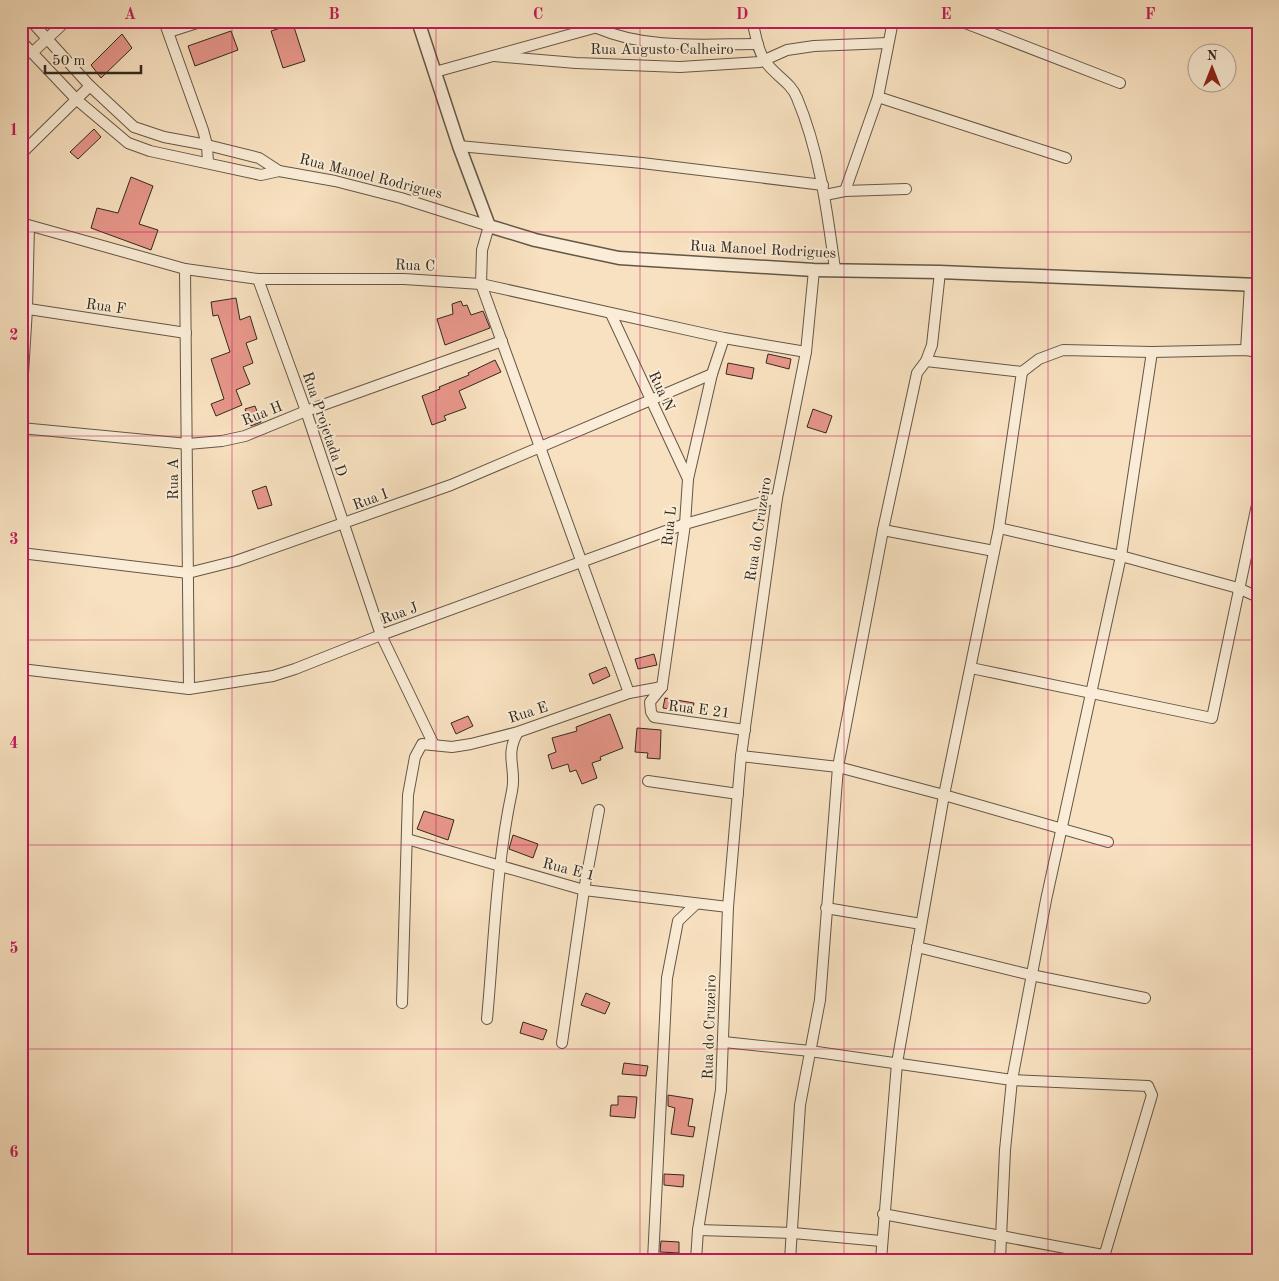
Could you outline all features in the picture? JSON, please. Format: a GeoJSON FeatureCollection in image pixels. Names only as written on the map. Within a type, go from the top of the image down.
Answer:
{"type":"FeatureCollection","features":[{"type":"Feature","properties":{"kind":"street"},"geometry":{"type":"LineString","coordinates":[[31,21],[90,86],[126,120],[143,132],[208,144],[259,158],[279,171]]}},
{"type":"Feature","properties":{"kind":"street"},"geometry":{"type":"LineString","coordinates":[[32,53],[66,21]]}},
{"type":"Feature","properties":{"kind":"street"},"geometry":{"type":"LineString","coordinates":[[164,21],[208,144],[208,163]]}},
{"type":"Feature","properties":{"kind":"street"},"geometry":{"type":"LineString","coordinates":[[169,32],[203,21]]}},
{"type":"Feature","properties":{"kind":"street"},"geometry":{"type":"LineString","coordinates":[[418,21],[459,146],[489,226],[482,250],[481,284],[540,448],[583,560],[629,693],[662,687]]}},
{"type":"Feature","properties":{"kind":"street"},"geometry":{"type":"LineString","coordinates":[[435,72],[619,21]]}},
{"type":"Feature","properties":{"kind":"street"},"geometry":{"type":"LineString","coordinates":[[752,21],[764,61],[791,87],[797,96],[812,139],[824,190],[835,269]]}},
{"type":"Feature","properties":{"kind":"street"},"geometry":{"type":"LineString","coordinates":[[845,191],[878,97],[887,43],[893,21]]}},
{"type":"Feature","properties":{"kind":"street"},"geometry":{"type":"LineString","coordinates":[[960,21],[1120,83]]}},
{"type":"Feature","properties":{"kind":"street"},"geometry":{"type":"LineString","coordinates":[[597,28],[610,34],[649,42],[758,44]]}},
{"type":"Feature","properties":{"kind":"street"},"geometry":{"type":"LineString","coordinates":[[21,42],[77,100],[128,143],[150,151],[261,175],[279,171]]}},
{"type":"Feature","properties":{"kind":"street","name":"Rua Augusto Calheiro"},"geometry":{"type":"LineString","coordinates":[[494,56],[576,63],[680,67],[741,65],[764,61],[776,54],[798,48],[887,43]]}},
{"type":"Feature","properties":{"kind":"street"},"geometry":{"type":"LineString","coordinates":[[21,154],[90,86]]}},
{"type":"Feature","properties":{"kind":"street"},"geometry":{"type":"LineString","coordinates":[[878,97],[1066,158]]}},
{"type":"Feature","properties":{"kind":"street"},"geometry":{"type":"LineString","coordinates":[[459,146],[642,163],[824,190],[845,191],[906,188]]}},
{"type":"Feature","properties":{"kind":"street","name":"Rua Manoel Rodrigues"},"geometry":{"type":"LineString","coordinates":[[279,171],[335,181],[402,198],[551,244],[619,258],[814,270],[940,272],[1254,285]]}},
{"type":"Feature","properties":{"kind":"street"},"geometry":{"type":"LineString","coordinates":[[21,406],[25,225]]}},
{"type":"Feature","properties":{"kind":"street","name":"Rua C"},"geometry":{"type":"LineString","coordinates":[[25,225],[185,269],[258,278],[404,279],[481,284],[724,338],[806,352]]}},
{"type":"Feature","properties":{"kind":"street","name":"Rua A"},"geometry":{"type":"LineString","coordinates":[[185,269],[189,689]]}},
{"type":"Feature","properties":{"kind":"street","name":"Rua do Cruzeiro"},"geometry":{"type":"LineString","coordinates":[[696,1260],[698,1230],[721,1090],[728,907],[741,756],[777,498],[806,352],[814,270]]}},
{"type":"Feature","properties":{"kind":"street"},"geometry":{"type":"LineString","coordinates":[[790,1260],[800,1105],[820,1000],[838,767],[883,530],[917,373],[926,361],[934,337],[940,272]]}},
{"type":"Feature","properties":{"kind":"street","name":"Rua Projetada D"},"geometry":{"type":"LineString","coordinates":[[258,278],[306,411],[381,635],[434,745]]}},
{"type":"Feature","properties":{"kind":"street"},"geometry":{"type":"LineString","coordinates":[[1246,350],[1254,285]]}},
{"type":"Feature","properties":{"kind":"street","name":"Rua F"},"geometry":{"type":"LineString","coordinates":[[24,309],[186,332]]}},
{"type":"Feature","properties":{"kind":"street","name":"Rua N"},"geometry":{"type":"LineString","coordinates":[[610,314],[688,479]]}},
{"type":"Feature","properties":{"kind":"street","name":"Rua L"},"geometry":{"type":"LineString","coordinates":[[662,687],[685,524],[688,479],[712,374],[724,338]]}},
{"type":"Feature","properties":{"kind":"street","name":"Rua H"},"geometry":{"type":"LineString","coordinates":[[21,428],[188,444],[210,443],[245,436],[306,411],[502,341]]}},
{"type":"Feature","properties":{"kind":"street"},"geometry":{"type":"LineString","coordinates":[[926,361],[1022,372],[1039,359],[1063,350],[1152,352],[1246,350],[1258,352]]}},
{"type":"Feature","properties":{"kind":"street"},"geometry":{"type":"LineString","coordinates":[[1000,1260],[1005,1150],[1012,1080],[1061,829],[1121,556],[1152,352]]}},
{"type":"Feature","properties":{"kind":"street"},"geometry":{"type":"LineString","coordinates":[[881,1260],[883,1214],[897,1063],[944,794],[999,528],[1022,372]]}},
{"type":"Feature","properties":{"kind":"street","name":"Rua I"},"geometry":{"type":"LineString","coordinates":[[21,554],[188,573],[236,561],[343,525],[451,485],[650,402],[712,374]]}},
{"type":"Feature","properties":{"kind":"street","name":"Rua J"},"geometry":{"type":"LineString","coordinates":[[21,668],[189,689],[273,676],[295,670],[381,635],[583,560],[685,524],[777,498]]}},
{"type":"Feature","properties":{"kind":"street"},"geometry":{"type":"LineString","coordinates":[[971,668],[1213,718],[1238,588],[1258,503]]}},
{"type":"Feature","properties":{"kind":"street"},"geometry":{"type":"LineString","coordinates":[[999,528],[1121,556],[1238,588],[1258,597]]}},
{"type":"Feature","properties":{"kind":"street"},"geometry":{"type":"LineString","coordinates":[[883,530],[994,551]]}},
{"type":"Feature","properties":{"kind":"street","name":"Rua E 21"},"geometry":{"type":"LineString","coordinates":[[662,687],[650,702],[651,712],[656,718],[745,730]]}},
{"type":"Feature","properties":{"kind":"street","name":"Rua E"},"geometry":{"type":"LineString","coordinates":[[434,745],[462,746],[518,732],[629,693]]}},
{"type":"Feature","properties":{"kind":"street"},"geometry":{"type":"LineString","coordinates":[[487,1020],[505,824],[512,790],[511,744],[518,732]]}},
{"type":"Feature","properties":{"kind":"street"},"geometry":{"type":"LineString","coordinates":[[402,1003],[408,795],[415,757],[422,744],[434,745]]}},
{"type":"Feature","properties":{"kind":"street"},"geometry":{"type":"LineString","coordinates":[[741,756],[838,767],[944,794],[1108,842]]}},
{"type":"Feature","properties":{"kind":"street"},"geometry":{"type":"LineString","coordinates":[[648,781],[738,794]]}},
{"type":"Feature","properties":{"kind":"street"},"geometry":{"type":"LineString","coordinates":[[562,1043],[584,890],[599,810]]}},
{"type":"Feature","properties":{"kind":"street","name":"Rua E 1"},"geometry":{"type":"LineString","coordinates":[[407,839],[584,890],[728,907]]}},
{"type":"Feature","properties":{"kind":"street"},"geometry":{"type":"LineString","coordinates":[[653,1260],[666,978],[678,921],[696,904]]}},
{"type":"Feature","properties":{"kind":"street"},"geometry":{"type":"LineString","coordinates":[[826,908],[921,924]]}},
{"type":"Feature","properties":{"kind":"street"},"geometry":{"type":"LineString","coordinates":[[917,947],[1031,975],[1145,998]]}},
{"type":"Feature","properties":{"kind":"street"},"geometry":{"type":"LineString","coordinates":[[724,1042],[810,1051],[1012,1080],[1145,1086],[1151,1090],[1152,1095],[1103,1257],[1001,1235],[883,1214]]}},
{"type":"Feature","properties":{"kind":"street"},"geometry":{"type":"LineString","coordinates":[[698,1230],[793,1233],[881,1241]]}},
{"type":"Feature","properties":{"kind":"building"},"geometry":{"type":"Polygon","coordinates":[[[293,24],[305,61],[283,68],[271,31],[293,24]]]}},
{"type":"Feature","properties":{"kind":"building"},"geometry":{"type":"Polygon","coordinates":[[[231,31],[238,50],[195,66],[188,46],[231,31]]]}},
{"type":"Feature","properties":{"kind":"building"},"geometry":{"type":"Polygon","coordinates":[[[122,34],[132,48],[101,78],[91,65],[122,34]]]}},
{"type":"Feature","properties":{"kind":"building"},"geometry":{"type":"Polygon","coordinates":[[[94,129],[101,137],[78,159],[70,152],[94,129]]]}},
{"type":"Feature","properties":{"kind":"building"},"geometry":{"type":"Polygon","coordinates":[[[131,177],[153,186],[139,224],[158,230],[151,250],[91,228],[97,208],[118,213],[131,177]]]}},
{"type":"Feature","properties":{"kind":"building"},"geometry":{"type":"Polygon","coordinates":[[[236,298],[240,320],[250,316],[257,339],[246,343],[253,363],[243,367],[250,384],[236,390],[242,405],[216,416],[211,404],[224,399],[211,359],[230,352],[218,315],[213,316],[211,302],[236,298]]]}},
{"type":"Feature","properties":{"kind":"building"},"geometry":{"type":"Polygon","coordinates":[[[461,301],[463,306],[467,305],[471,315],[483,311],[490,328],[445,345],[437,319],[453,314],[452,304],[461,301]]]}},
{"type":"Feature","properties":{"kind":"building"},"geometry":{"type":"Polygon","coordinates":[[[768,354],[791,359],[789,369],[766,363],[768,354]]]}},
{"type":"Feature","properties":{"kind":"building"},"geometry":{"type":"Polygon","coordinates":[[[495,360],[501,372],[459,391],[466,408],[444,416],[446,420],[432,425],[422,396],[469,375],[468,373],[495,360]]]}},
{"type":"Feature","properties":{"kind":"building"},"geometry":{"type":"Polygon","coordinates":[[[728,363],[754,368],[752,379],[726,374],[728,363]]]}},
{"type":"Feature","properties":{"kind":"building"},"geometry":{"type":"Polygon","coordinates":[[[255,406],[261,422],[251,426],[245,409],[255,406]]]}},
{"type":"Feature","properties":{"kind":"building"},"geometry":{"type":"Polygon","coordinates":[[[813,409],[832,416],[826,433],[807,427],[813,409]]]}},
{"type":"Feature","properties":{"kind":"building"},"geometry":{"type":"Polygon","coordinates":[[[266,486],[272,505],[258,509],[252,491],[266,486]]]}},
{"type":"Feature","properties":{"kind":"building"},"geometry":{"type":"Polygon","coordinates":[[[654,654],[657,665],[638,669],[635,659],[654,654]]]}},
{"type":"Feature","properties":{"kind":"building"},"geometry":{"type":"Polygon","coordinates":[[[606,667],[610,676],[593,684],[589,674],[606,667]]]}},
{"type":"Feature","properties":{"kind":"building"},"geometry":{"type":"Polygon","coordinates":[[[665,698],[694,703],[692,713],[663,708],[665,698]]]}},
{"type":"Feature","properties":{"kind":"building"},"geometry":{"type":"Polygon","coordinates":[[[610,714],[623,748],[600,757],[601,760],[592,763],[597,778],[582,784],[576,770],[570,772],[568,764],[552,769],[548,755],[556,752],[552,738],[577,731],[576,727],[610,714]]]}},
{"type":"Feature","properties":{"kind":"building"},"geometry":{"type":"Polygon","coordinates":[[[468,716],[473,726],[456,734],[451,723],[468,716]]]}},
{"type":"Feature","properties":{"kind":"building"},"geometry":{"type":"Polygon","coordinates":[[[637,728],[661,730],[660,759],[647,758],[648,753],[635,752],[637,728]]]}},
{"type":"Feature","properties":{"kind":"building"},"geometry":{"type":"Polygon","coordinates":[[[424,811],[454,820],[448,840],[417,829],[424,811]]]}},
{"type":"Feature","properties":{"kind":"building"},"geometry":{"type":"Polygon","coordinates":[[[513,835],[538,844],[533,858],[509,849],[513,835]]]}},
{"type":"Feature","properties":{"kind":"building"},"geometry":{"type":"Polygon","coordinates":[[[586,993],[610,1003],[605,1014],[581,1005],[586,993]]]}},
{"type":"Feature","properties":{"kind":"building"},"geometry":{"type":"Polygon","coordinates":[[[523,1022],[547,1030],[543,1040],[520,1033],[523,1022]]]}},
{"type":"Feature","properties":{"kind":"building"},"geometry":{"type":"Polygon","coordinates":[[[624,1063],[648,1066],[646,1076],[622,1074],[624,1063]]]}},
{"type":"Feature","properties":{"kind":"building"},"geometry":{"type":"Polygon","coordinates":[[[668,1095],[693,1099],[688,1126],[695,1127],[693,1137],[671,1134],[675,1108],[668,1106],[668,1095]]]}},
{"type":"Feature","properties":{"kind":"building"},"geometry":{"type":"Polygon","coordinates":[[[618,1096],[637,1097],[635,1118],[610,1116],[611,1105],[618,1105],[618,1096]]]}},
{"type":"Feature","properties":{"kind":"building"},"geometry":{"type":"Polygon","coordinates":[[[664,1174],[684,1175],[683,1187],[664,1185],[664,1174]]]}},
{"type":"Feature","properties":{"kind":"building"},"geometry":{"type":"Polygon","coordinates":[[[661,1241],[679,1242],[679,1253],[660,1252],[661,1241]]]}}]}
